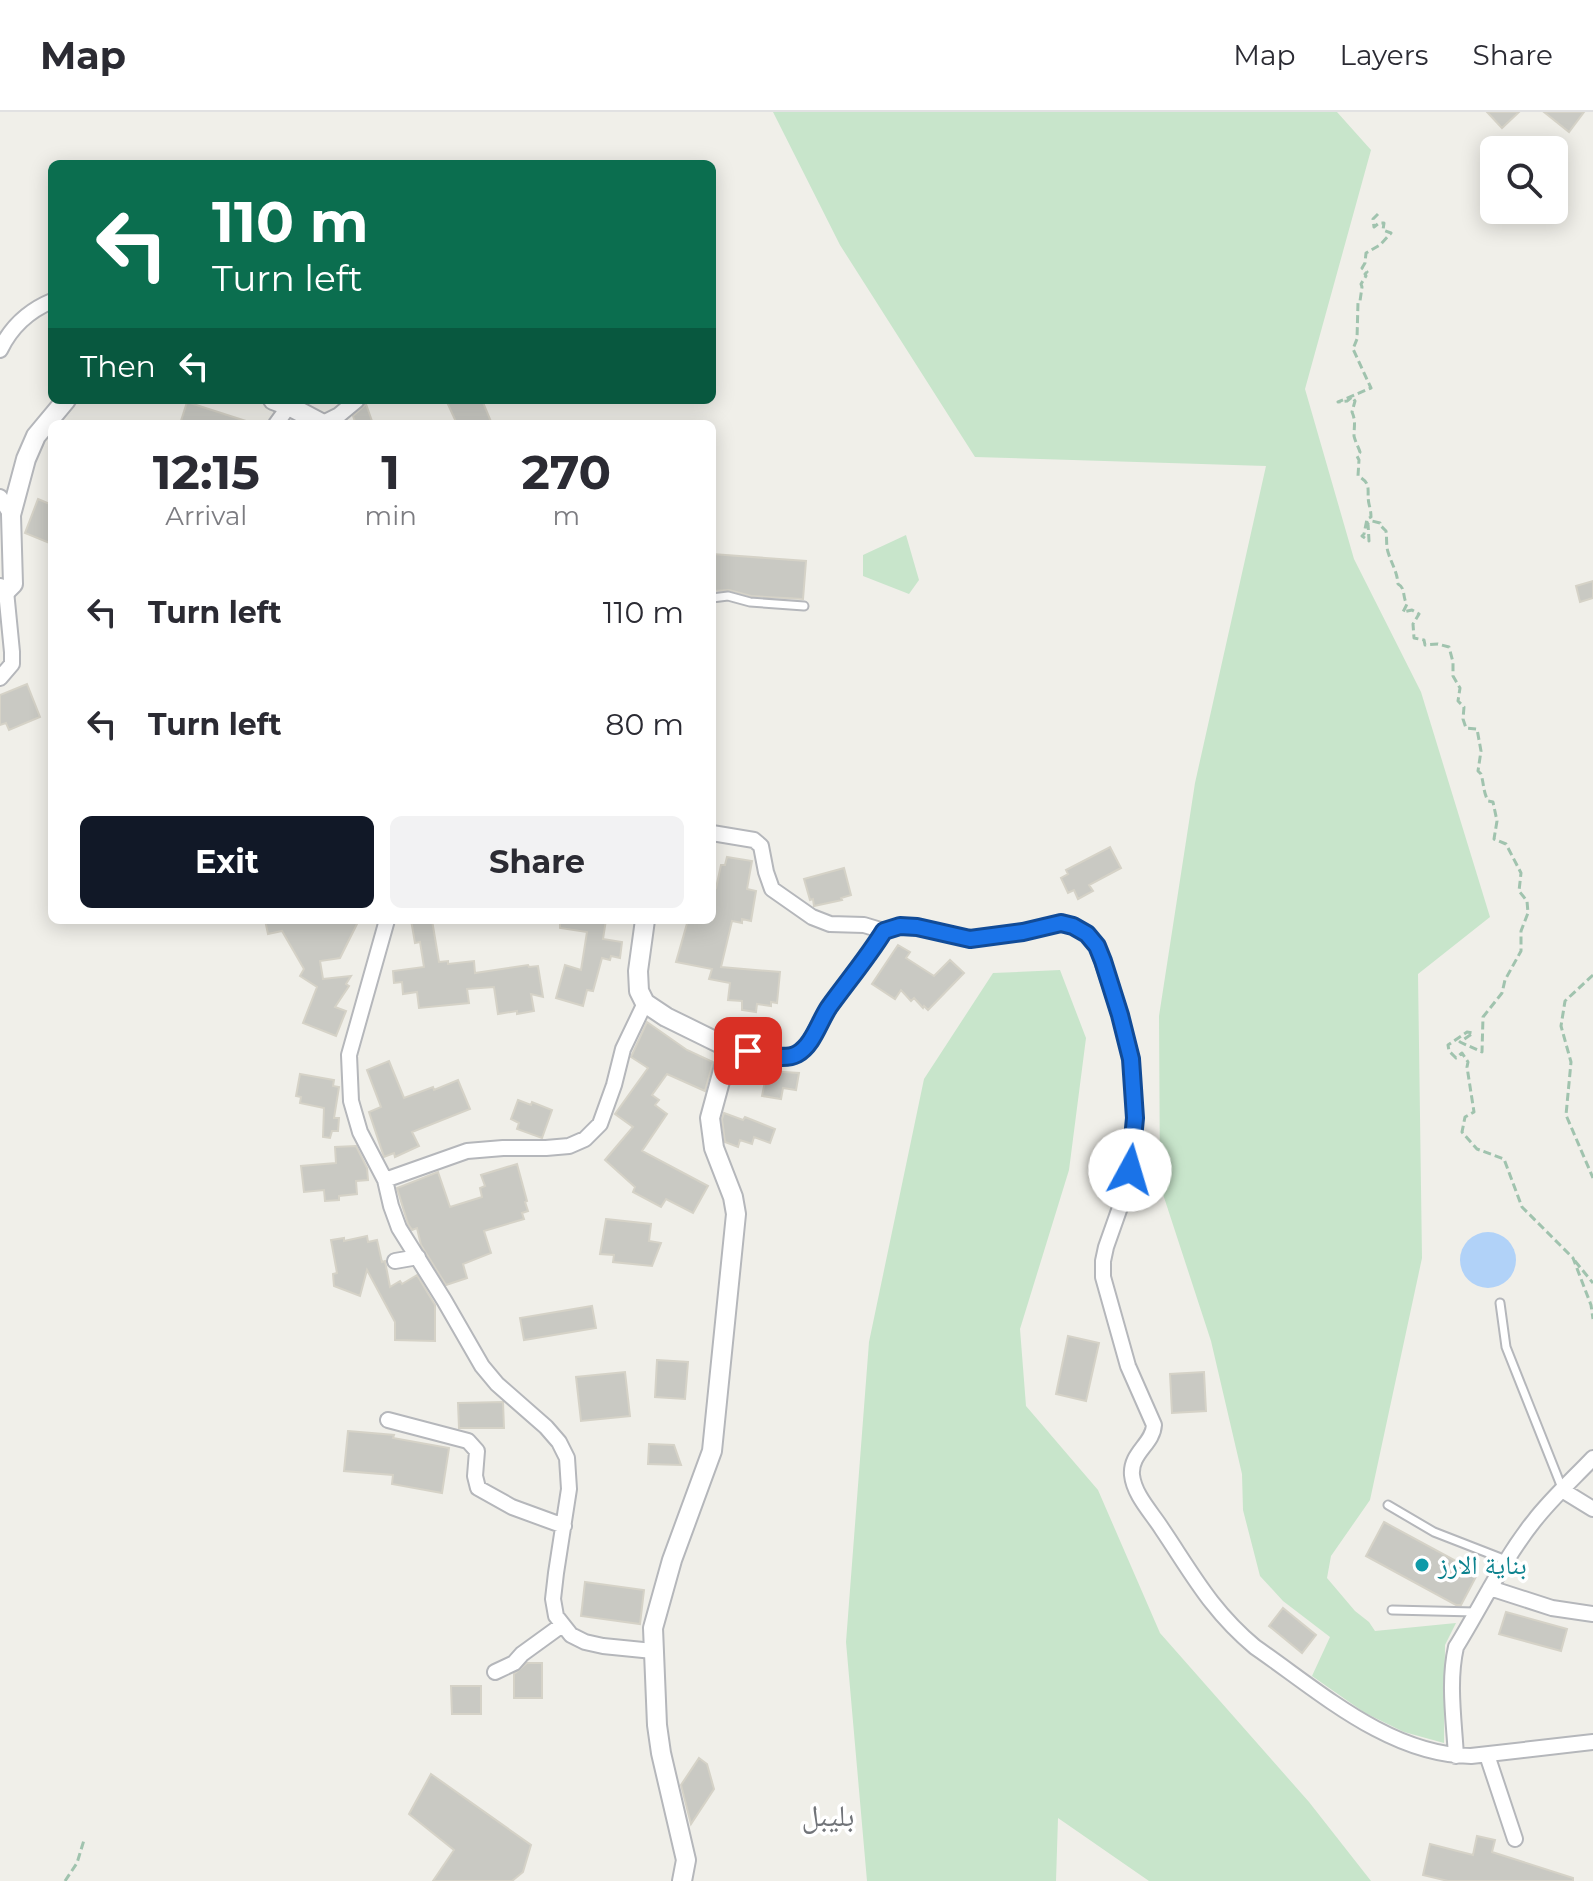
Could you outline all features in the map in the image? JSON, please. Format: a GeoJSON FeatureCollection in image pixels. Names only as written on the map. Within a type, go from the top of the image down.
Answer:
{"type":"FeatureCollection","features":[{"type":"Feature","properties":{"kind":"street"},"geometry":{"type":"LineString","coordinates":[[0,350],[6,336],[21,320],[48,303]]}},
{"type":"Feature","properties":{"kind":"street"},"geometry":{"type":"LineString","coordinates":[[49,420],[63,404]]}},
{"type":"Feature","properties":{"kind":"street"},"geometry":{"type":"LineString","coordinates":[[283,404],[315,420]]}},
{"type":"Feature","properties":{"kind":"street"},"geometry":{"type":"LineString","coordinates":[[330,420],[352,404]]}},
{"type":"Feature","properties":{"kind":"street"},"geometry":{"type":"LineString","coordinates":[[0,678],[12,664],[3,590],[13,584],[11,515],[26,459],[36,436],[48,422]]}},
{"type":"Feature","properties":{"kind":"street"},"geometry":{"type":"LineString","coordinates":[[0,497],[11,515]]}},
{"type":"Feature","properties":{"kind":"street"},"geometry":{"type":"LineString","coordinates":[[716,834],[754,840],[761,846],[772,889],[812,917],[830,924],[864,925],[884,931],[900,926],[917,927],[970,939],[1061,923],[1087,934],[1097,946],[1120,1015],[1131,1059],[1135,1094],[1130,1170],[1107,1241],[1102,1268],[1105,1289],[1128,1366],[1154,1425],[1152,1434],[1133,1462],[1132,1473],[1136,1488],[1183,1564],[1210,1603],[1248,1641],[1364,1722],[1408,1744],[1456,1756],[1593,1742]]}},
{"type":"Feature","properties":{"kind":"street"},"geometry":{"type":"LineString","coordinates":[[386,924],[349,1055],[351,1101],[360,1132],[385,1180],[399,1228],[482,1366],[497,1384],[546,1427],[567,1458],[569,1489],[553,1599],[556,1616],[571,1635],[585,1642],[653,1651]]}},
{"type":"Feature","properties":{"kind":"street"},"geometry":{"type":"LineString","coordinates":[[644,924],[638,971],[639,991],[645,1003],[666,1017],[729,1048],[788,1056],[795,1055],[809,1042],[827,1011],[884,931]]}},
{"type":"Feature","properties":{"kind":"street"},"geometry":{"type":"LineString","coordinates":[[385,1180],[467,1151],[569,1146],[585,1139],[600,1124],[623,1049],[645,1003]]}},
{"type":"Feature","properties":{"kind":"street"},"geometry":{"type":"LineString","coordinates":[[682,1881],[686,1860],[657,1725],[653,1628],[672,1560],[714,1443],[736,1214],[733,1197],[714,1148],[710,1118],[729,1048]]}},
{"type":"Feature","properties":{"kind":"street"},"geometry":{"type":"LineString","coordinates":[[395,1261],[418,1257]]}},
{"type":"Feature","properties":{"kind":"street"},"geometry":{"type":"LineString","coordinates":[[388,1420],[468,1441],[477,1451],[475,1476],[478,1488],[512,1507],[564,1526]]}},
{"type":"Feature","properties":{"kind":"street"},"geometry":{"type":"LineString","coordinates":[[1456,1756],[1453,1658],[1456,1647],[1506,1560],[1536,1518],[1593,1458]]}},
{"type":"Feature","properties":{"kind":"street"},"geometry":{"type":"LineString","coordinates":[[1562,1490],[1593,1509]]}},
{"type":"Feature","properties":{"kind":"street"},"geometry":{"type":"LineString","coordinates":[[1490,1588],[1552,1608],[1593,1614]]}},
{"type":"Feature","properties":{"kind":"street"},"geometry":{"type":"LineString","coordinates":[[495,1672],[514,1663],[562,1625]]}},
{"type":"Feature","properties":{"kind":"street"},"geometry":{"type":"LineString","coordinates":[[1487,1755],[1515,1839]]}},
{"type":"Feature","properties":{"kind":"lane"},"geometry":{"type":"LineString","coordinates":[[716,598],[728,596],[750,602],[804,606]]}},
{"type":"Feature","properties":{"kind":"lane"},"geometry":{"type":"LineString","coordinates":[[1500,1303],[1506,1347],[1562,1490]]}},
{"type":"Feature","properties":{"kind":"lane"},"geometry":{"type":"LineString","coordinates":[[1388,1505],[1434,1532],[1506,1560]]}},
{"type":"Feature","properties":{"kind":"lane"},"geometry":{"type":"LineString","coordinates":[[1392,1610],[1477,1612]]}},
{"type":"Feature","properties":{"kind":"path"},"geometry":{"type":"LineString","coordinates":[[1378,214],[1373,219],[1374,227],[1384,223],[1383,230],[1391,233],[1380,245],[1366,253],[1362,268],[1367,272],[1361,284],[1357,339],[1353,349],[1371,388],[1338,402],[1352,397],[1355,401],[1352,412],[1356,429],[1354,437],[1360,452],[1357,456],[1358,476],[1368,486],[1367,501],[1371,517],[1367,519],[1362,536],[1369,541],[1368,523],[1380,523],[1386,531],[1387,551],[1397,572],[1398,584],[1404,591],[1407,604],[1403,612],[1412,610],[1419,614],[1413,624],[1414,638],[1424,640],[1425,645],[1449,647],[1466,728],[1477,729],[1481,751],[1478,771],[1488,801],[1493,802],[1497,821],[1494,839],[1506,844],[1521,873],[1519,891],[1527,901],[1528,913],[1521,931],[1521,951],[1505,980],[1502,993],[1483,1017],[1482,1052],[1460,1042],[1473,1033],[1467,1032],[1448,1045],[1456,1058],[1462,1053],[1468,1062],[1474,1112],[1465,1117],[1462,1132],[1477,1149],[1504,1159],[1522,1207],[1573,1258],[1593,1283]]}},
{"type":"Feature","properties":{"kind":"path"},"geometry":{"type":"LineString","coordinates":[[1593,975],[1565,1001],[1561,1026],[1571,1062],[1566,1115],[1593,1178]]}},
{"type":"Feature","properties":{"kind":"path"},"geometry":{"type":"LineString","coordinates":[[1573,1258],[1591,1305],[1593,1319]]}},
{"type":"Feature","properties":{"kind":"path"},"geometry":{"type":"LineString","coordinates":[[65,1881],[77,1863],[84,1840]]}},
{"type":"Feature","properties":{"kind":"green space"},"geometry":{"type":"Polygon","coordinates":[[[773,112],[1337,112],[1371,150],[1305,389],[1354,559],[1421,692],[1490,917],[1418,974],[1422,1258],[1370,1500],[1331,1556],[1327,1578],[1375,1631],[1456,1623],[1445,1645],[1444,1743],[1404,1732],[1365,1713],[1312,1676],[1330,1637],[1283,1601],[1260,1576],[1243,1510],[1242,1474],[1211,1341],[1160,1185],[1159,1016],[1195,783],[1266,466],[975,457],[840,245],[773,112]]]}},
{"type":"Feature","properties":{"kind":"green space"},"geometry":{"type":"Polygon","coordinates":[[[906,535],[919,580],[909,594],[863,576],[863,555],[906,535]]]}},
{"type":"Feature","properties":{"kind":"green space"},"geometry":{"type":"Polygon","coordinates":[[[1060,970],[1086,1038],[1069,1170],[1020,1329],[1026,1406],[1098,1490],[1160,1633],[1309,1802],[1371,1881],[1149,1881],[1058,1818],[1056,1881],[867,1881],[846,1642],[869,1342],[924,1079],[993,973],[1060,970]]]}},
{"type":"Feature","properties":{"kind":"water"},"geometry":{"type":"Polygon","coordinates":[[[1488,1232],[1508,1240],[1516,1260],[1508,1280],[1488,1288],[1468,1280],[1460,1260],[1468,1240],[1488,1232]]]}},
{"type":"Feature","properties":{"kind":"building"},"geometry":{"type":"Polygon","coordinates":[[[1487,112],[1519,112],[1502,128],[1487,112]]]}},
{"type":"Feature","properties":{"kind":"building"},"geometry":{"type":"Polygon","coordinates":[[[1544,112],[1584,112],[1569,132],[1544,112]]]}},
{"type":"Feature","properties":{"kind":"building"},"geometry":{"type":"Polygon","coordinates":[[[186,404],[193,404],[243,420],[181,420],[186,404]]]}},
{"type":"Feature","properties":{"kind":"building"},"geometry":{"type":"Polygon","coordinates":[[[366,404],[372,420],[354,420],[353,416],[366,404]]]}},
{"type":"Feature","properties":{"kind":"building"},"geometry":{"type":"Polygon","coordinates":[[[448,404],[484,404],[490,420],[455,420],[448,404]]]}},
{"type":"Feature","properties":{"kind":"building"},"geometry":{"type":"Polygon","coordinates":[[[38,499],[48,503],[48,542],[25,533],[38,499]]]}},
{"type":"Feature","properties":{"kind":"building"},"geometry":{"type":"Polygon","coordinates":[[[716,554],[806,561],[803,599],[751,596],[729,590],[716,591],[716,554]]]}},
{"type":"Feature","properties":{"kind":"building"},"geometry":{"type":"Polygon","coordinates":[[[1593,581],[1593,598],[1580,602],[1576,586],[1593,581]]]}},
{"type":"Feature","properties":{"kind":"building"},"geometry":{"type":"Polygon","coordinates":[[[27,684],[40,717],[9,730],[6,723],[0,725],[0,695],[27,684]]]}},
{"type":"Feature","properties":{"kind":"building"},"geometry":{"type":"Polygon","coordinates":[[[1110,847],[1121,868],[1089,885],[1093,891],[1078,899],[1074,890],[1068,893],[1061,878],[1068,874],[1066,870],[1110,847]]]}},
{"type":"Feature","properties":{"kind":"building"},"geometry":{"type":"Polygon","coordinates":[[[727,857],[752,861],[747,889],[756,891],[751,921],[732,921],[721,967],[780,972],[777,1003],[771,1002],[771,1006],[757,1004],[756,1012],[742,1010],[742,1001],[728,1000],[730,983],[709,979],[712,969],[676,962],[687,924],[716,924],[716,888],[721,865],[725,865],[727,857]]]}},
{"type":"Feature","properties":{"kind":"building"},"geometry":{"type":"Polygon","coordinates":[[[844,868],[851,895],[814,906],[804,879],[844,868]]]}},
{"type":"Feature","properties":{"kind":"building"},"geometry":{"type":"Polygon","coordinates":[[[266,924],[357,924],[340,958],[320,961],[323,979],[351,976],[346,984],[349,986],[335,1007],[346,1011],[336,1036],[303,1023],[317,987],[300,976],[304,969],[282,931],[268,934],[266,924]]]}},
{"type":"Feature","properties":{"kind":"building"},"geometry":{"type":"Polygon","coordinates":[[[412,924],[433,924],[439,962],[474,961],[475,973],[538,966],[543,997],[531,994],[534,1011],[498,1014],[494,987],[467,989],[469,1003],[419,1008],[417,992],[403,994],[402,982],[394,983],[393,971],[424,967],[420,942],[415,943],[412,924]]]}},
{"type":"Feature","properties":{"kind":"building"},"geometry":{"type":"Polygon","coordinates":[[[560,924],[605,924],[603,939],[622,942],[620,958],[602,958],[593,991],[587,990],[583,1006],[556,998],[565,965],[581,970],[587,932],[560,928],[560,924]]]}},
{"type":"Feature","properties":{"kind":"building"},"geometry":{"type":"Polygon","coordinates":[[[898,945],[910,952],[906,958],[934,976],[950,960],[964,973],[928,1010],[914,998],[911,1001],[901,990],[895,999],[872,984],[898,945]]]}},
{"type":"Feature","properties":{"kind":"building"},"geometry":{"type":"Polygon","coordinates":[[[647,1022],[687,1050],[713,1062],[705,1091],[667,1074],[652,1095],[659,1100],[655,1105],[667,1114],[642,1151],[708,1186],[693,1213],[666,1199],[661,1207],[633,1192],[635,1187],[605,1160],[633,1127],[615,1114],[648,1068],[631,1057],[647,1022]]]}},
{"type":"Feature","properties":{"kind":"building"},"geometry":{"type":"Polygon","coordinates":[[[389,1061],[404,1098],[458,1080],[470,1109],[412,1132],[419,1146],[395,1157],[394,1153],[384,1157],[369,1112],[381,1107],[367,1070],[389,1061]]]}},
{"type":"Feature","properties":{"kind":"building"},"geometry":{"type":"Polygon","coordinates":[[[767,1071],[799,1073],[796,1090],[783,1088],[781,1099],[762,1096],[767,1071]]]}},
{"type":"Feature","properties":{"kind":"building"},"geometry":{"type":"Polygon","coordinates":[[[300,1074],[334,1080],[333,1086],[339,1087],[334,1118],[339,1118],[338,1131],[332,1131],[330,1138],[323,1137],[324,1108],[300,1103],[301,1097],[296,1096],[300,1074]]]}},
{"type":"Feature","properties":{"kind":"building"},"geometry":{"type":"Polygon","coordinates":[[[518,1100],[552,1110],[542,1138],[517,1129],[519,1123],[511,1119],[518,1100]]]}},
{"type":"Feature","properties":{"kind":"building"},"geometry":{"type":"Polygon","coordinates":[[[724,1113],[743,1120],[745,1117],[775,1129],[770,1143],[754,1137],[752,1144],[740,1140],[738,1147],[725,1142],[724,1113]]]}},
{"type":"Feature","properties":{"kind":"building"},"geometry":{"type":"Polygon","coordinates":[[[356,1146],[367,1168],[368,1180],[356,1181],[357,1194],[325,1201],[324,1190],[304,1192],[301,1166],[336,1163],[335,1147],[356,1146]]]}},
{"type":"Feature","properties":{"kind":"building"},"geometry":{"type":"Polygon","coordinates":[[[517,1164],[527,1201],[528,1211],[522,1213],[524,1219],[484,1231],[491,1253],[463,1264],[467,1278],[446,1285],[421,1245],[417,1228],[412,1230],[408,1224],[397,1188],[438,1172],[450,1207],[482,1197],[480,1188],[485,1186],[481,1175],[517,1164]]]}},
{"type":"Feature","properties":{"kind":"building"},"geometry":{"type":"Polygon","coordinates":[[[606,1219],[651,1224],[649,1241],[661,1243],[652,1266],[613,1262],[614,1255],[600,1254],[606,1219]]]}},
{"type":"Feature","properties":{"kind":"building"},"geometry":{"type":"Polygon","coordinates":[[[367,1236],[368,1242],[377,1240],[390,1287],[417,1275],[435,1305],[435,1341],[395,1340],[395,1322],[367,1270],[360,1296],[334,1286],[333,1274],[337,1273],[331,1240],[344,1238],[344,1241],[367,1236]]]}},
{"type":"Feature","properties":{"kind":"building"},"geometry":{"type":"Polygon","coordinates":[[[592,1306],[596,1328],[524,1340],[520,1318],[592,1306]]]}},
{"type":"Feature","properties":{"kind":"building"},"geometry":{"type":"Polygon","coordinates":[[[1068,1336],[1099,1343],[1086,1401],[1056,1394],[1068,1336]]]}},
{"type":"Feature","properties":{"kind":"building"},"geometry":{"type":"Polygon","coordinates":[[[657,1360],[688,1362],[685,1399],[655,1397],[657,1360]]]}},
{"type":"Feature","properties":{"kind":"building"},"geometry":{"type":"Polygon","coordinates":[[[625,1372],[630,1416],[581,1421],[576,1377],[625,1372]]]}},
{"type":"Feature","properties":{"kind":"building"},"geometry":{"type":"Polygon","coordinates":[[[1204,1372],[1206,1411],[1172,1413],[1170,1374],[1204,1372]]]}},
{"type":"Feature","properties":{"kind":"building"},"geometry":{"type":"Polygon","coordinates":[[[503,1402],[504,1428],[459,1428],[458,1403],[503,1402]]]}},
{"type":"Feature","properties":{"kind":"building"},"geometry":{"type":"Polygon","coordinates":[[[348,1431],[394,1435],[393,1438],[449,1448],[442,1493],[392,1484],[393,1475],[344,1471],[348,1431]]]}},
{"type":"Feature","properties":{"kind":"building"},"geometry":{"type":"Polygon","coordinates":[[[649,1444],[674,1445],[681,1465],[648,1464],[649,1444]]]}},
{"type":"Feature","properties":{"kind":"building","name":"بناية الارز"},"geometry":{"type":"Polygon","coordinates":[[[1384,1522],[1478,1573],[1461,1605],[1366,1556],[1384,1522]]]}},
{"type":"Feature","properties":{"kind":"building"},"geometry":{"type":"Polygon","coordinates":[[[585,1582],[644,1590],[640,1624],[581,1616],[585,1582]]]}},
{"type":"Feature","properties":{"kind":"building"},"geometry":{"type":"Polygon","coordinates":[[[1283,1608],[1316,1635],[1302,1653],[1269,1626],[1283,1608]]]}},
{"type":"Feature","properties":{"kind":"building"},"geometry":{"type":"Polygon","coordinates":[[[1506,1612],[1567,1629],[1561,1651],[1499,1634],[1506,1612]]]}},
{"type":"Feature","properties":{"kind":"building"},"geometry":{"type":"Polygon","coordinates":[[[527,1663],[542,1663],[542,1698],[514,1698],[514,1674],[527,1663]]]}},
{"type":"Feature","properties":{"kind":"building"},"geometry":{"type":"Polygon","coordinates":[[[451,1686],[481,1686],[481,1714],[452,1714],[451,1686]]]}},
{"type":"Feature","properties":{"kind":"building"},"geometry":{"type":"Polygon","coordinates":[[[699,1758],[707,1764],[714,1789],[691,1824],[681,1785],[699,1758]]]}},
{"type":"Feature","properties":{"kind":"building"},"geometry":{"type":"Polygon","coordinates":[[[431,1774],[531,1845],[523,1872],[512,1881],[433,1881],[454,1850],[409,1814],[431,1774]]]}},
{"type":"Feature","properties":{"kind":"building"},"geometry":{"type":"Polygon","coordinates":[[[1477,1836],[1495,1840],[1492,1852],[1573,1878],[1573,1881],[1448,1881],[1423,1875],[1430,1844],[1473,1855],[1477,1836]]]}},
{"type":"Feature","properties":{"kind":"place","name":"بناية الارز"},"geometry":{"type":"Point","coordinates":[1422,1565]}},
{"type":"Feature","properties":{"kind":"district","name":"بليبل"},"geometry":{"type":"Point","coordinates":[828,1816]}},
{"type":"Feature","properties":{"kind":"route"},"geometry":{"type":"LineString","coordinates":[[748,1051],[788,1056],[800,1051],[884,931],[900,926],[917,927],[970,939],[1061,923],[1073,926],[1087,934],[1097,946],[1131,1059],[1135,1118],[1130,1170]]}}]}
